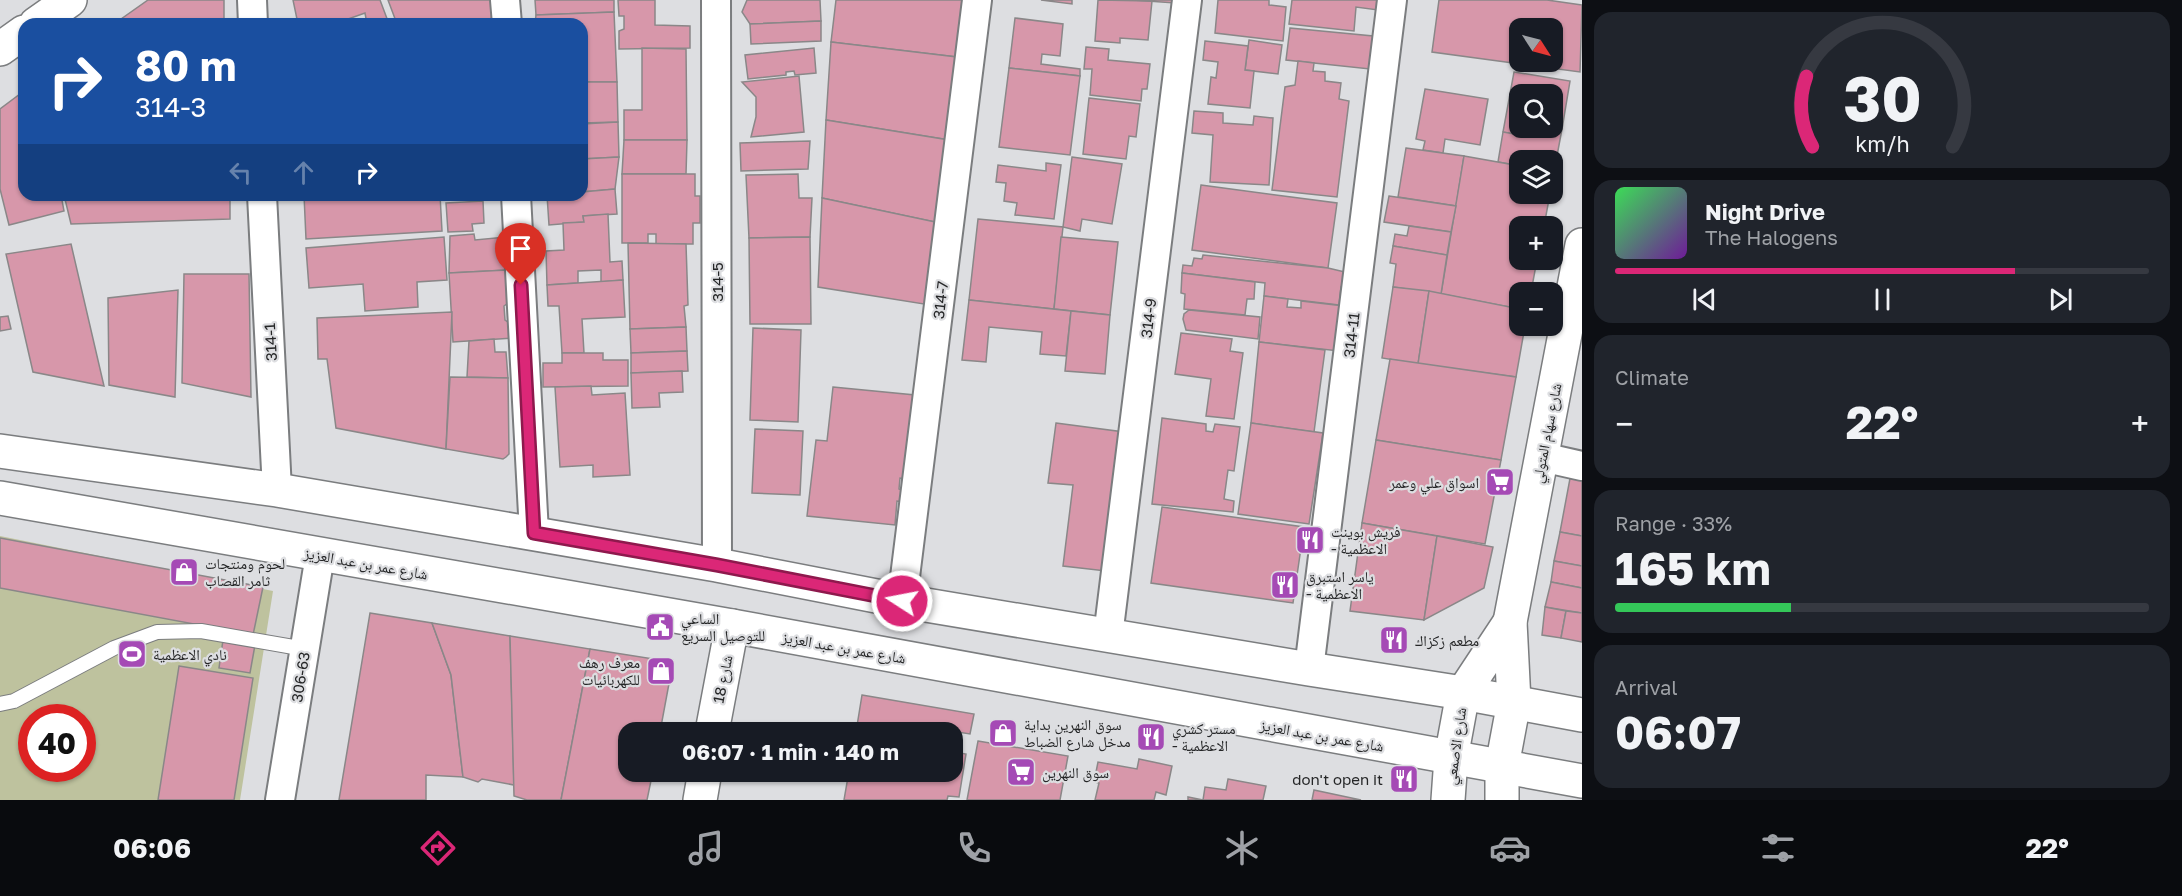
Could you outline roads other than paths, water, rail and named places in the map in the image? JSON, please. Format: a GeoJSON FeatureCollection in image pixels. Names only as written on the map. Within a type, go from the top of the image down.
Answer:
{"type":"FeatureCollection","features":[{"type":"Feature","properties":{"kind":"street"},"geometry":{"type":"LineString","coordinates":[[44,18],[70,0]]}},
{"type":"Feature","properties":{"kind":"street"},"geometry":{"type":"LineString","coordinates":[[252,0],[253,18]]}},
{"type":"Feature","properties":{"kind":"street"},"geometry":{"type":"LineString","coordinates":[[505,0],[506,18]]}},
{"type":"Feature","properties":{"kind":"street","name":"314-5"},"geometry":{"type":"LineString","coordinates":[[716,0],[717,565]]}},
{"type":"Feature","properties":{"kind":"street","name":"314-7"},"geometry":{"type":"LineString","coordinates":[[902,601],[977,0]]}},
{"type":"Feature","properties":{"kind":"street","name":"314-9"},"geometry":{"type":"LineString","coordinates":[[1108,636],[1187,0]]}},
{"type":"Feature","properties":{"kind":"street","name":"314-11"},"geometry":{"type":"LineString","coordinates":[[1309,669],[1392,0]]}},
{"type":"Feature","properties":{"kind":"street"},"geometry":{"type":"LineString","coordinates":[[0,50],[18,36]]}},
{"type":"Feature","properties":{"kind":"street","name":"314-1"},"geometry":{"type":"LineString","coordinates":[[262,201],[277,490]]}},
{"type":"Feature","properties":{"kind":"street"},"geometry":{"type":"LineString","coordinates":[[516,201],[534,533]]}},
{"type":"Feature","properties":{"kind":"street","name":"شارع سهام المتولي"},"geometry":{"type":"LineString","coordinates":[[1514,702],[1510,622],[1582,249]]}},
{"type":"Feature","properties":{"kind":"street"},"geometry":{"type":"LineString","coordinates":[[0,451],[277,490],[717,565],[902,601],[1463,693],[1582,715]]}},
{"type":"Feature","properties":{"kind":"street"},"geometry":{"type":"LineString","coordinates":[[1542,457],[1582,466]]}},
{"type":"Feature","properties":{"kind":"street","name":"شارع عمر بن عبد العزيز"},"geometry":{"type":"LineString","coordinates":[[0,498],[732,627],[1582,781]]}},
{"type":"Feature","properties":{"kind":"street","name":"306-63"},"geometry":{"type":"LineString","coordinates":[[280,800],[320,555]]}},
{"type":"Feature","properties":{"kind":"street","name":"شارع سهام المتولي"},"geometry":{"type":"LineString","coordinates":[[1463,693],[1510,622]]}},
{"type":"Feature","properties":{"kind":"street","name":"شارع 18"},"geometry":{"type":"LineString","coordinates":[[714,722],[732,627]]}},
{"type":"Feature","properties":{"kind":"street","name":"شارع الاصمعي"},"geometry":{"type":"LineString","coordinates":[[1448,800],[1451,758],[1463,693]]}},
{"type":"Feature","properties":{"kind":"street"},"geometry":{"type":"LineString","coordinates":[[1502,800],[1502,766],[1514,702]]}},
{"type":"Feature","properties":{"kind":"street"},"geometry":{"type":"LineString","coordinates":[[700,800],[703,782]]}},
{"type":"Feature","properties":{"kind":"lane"},"geometry":{"type":"LineString","coordinates":[[0,704],[14,701],[114,648],[157,632],[201,632],[305,649]]}},
{"type":"Feature","properties":{"kind":"place","name":"اسواق علي وعمر"},"geometry":{"type":"Point","coordinates":[1500,482]}},
{"type":"Feature","properties":{"kind":"place","name":"فريش بوينت - الاعظمية"},"geometry":{"type":"Point","coordinates":[1310,540]}},
{"type":"Feature","properties":{"kind":"place","name":"لحوم ومنتجات ثامر القصاب"},"geometry":{"type":"Point","coordinates":[184,572]}},
{"type":"Feature","properties":{"kind":"place","name":"ياسر استبرق - الاعظمية"},"geometry":{"type":"Point","coordinates":[1285,585]}},
{"type":"Feature","properties":{"kind":"place","name":"الساعي للتوصيل السريع"},"geometry":{"type":"Point","coordinates":[660,627]}},
{"type":"Feature","properties":{"kind":"place","name":"مطعم زكزاك"},"geometry":{"type":"Point","coordinates":[1394,640]}},
{"type":"Feature","properties":{"kind":"place","name":"نادي الاعظمية"},"geometry":{"type":"Point","coordinates":[132,654]}},
{"type":"Feature","properties":{"kind":"place","name":"معرف رهف للكهربائيات"},"geometry":{"type":"Point","coordinates":[661,671]}},
{"type":"Feature","properties":{"kind":"place","name":"سوق النهرين بداية مدخل شارع الضباط"},"geometry":{"type":"Point","coordinates":[1003,733]}},
{"type":"Feature","properties":{"kind":"place","name":"مستر كشري - الاعظمية"},"geometry":{"type":"Point","coordinates":[1151,737]}},
{"type":"Feature","properties":{"kind":"place","name":"سوق النهرين"},"geometry":{"type":"Point","coordinates":[1021,772]}},
{"type":"Feature","properties":{"kind":"place","name":"don't open it"},"geometry":{"type":"Point","coordinates":[1404,779]}}]}
